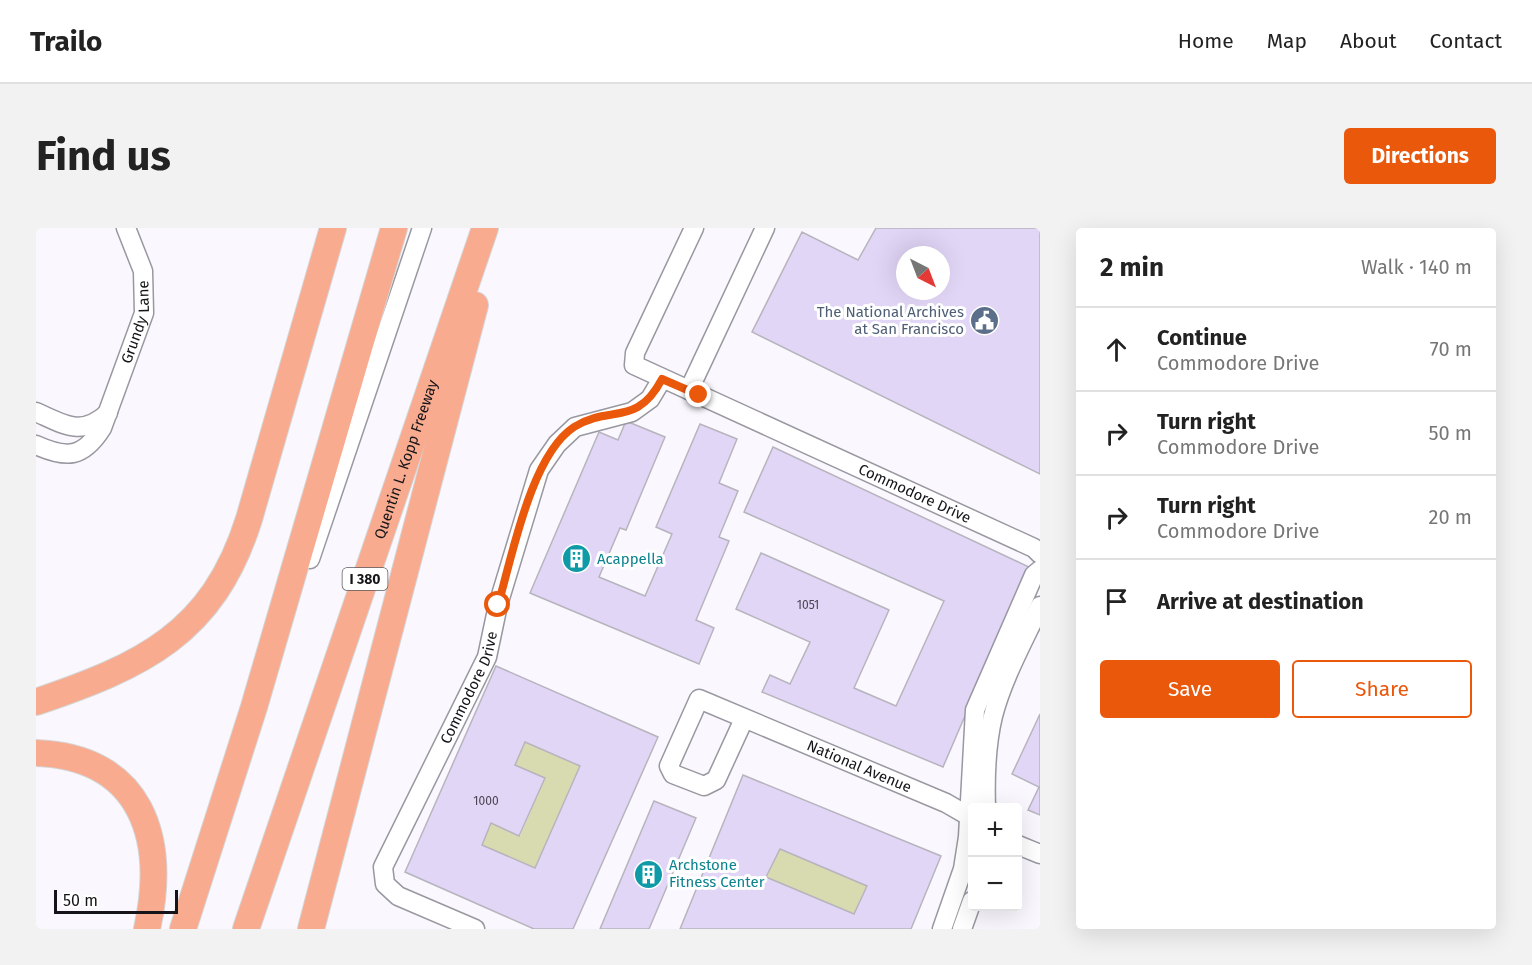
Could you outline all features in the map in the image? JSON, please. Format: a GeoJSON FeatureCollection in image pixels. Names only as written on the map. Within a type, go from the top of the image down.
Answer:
{"type":"FeatureCollection","features":[{"type":"Feature","properties":{"kind":"highway"},"geometry":{"type":"LineString","coordinates":[[36,702],[107,677],[142,660],[188,624],[223,580],[238,550],[249,519],[333,228]]}},
{"type":"Feature","properties":{"kind":"highway"},"geometry":{"type":"LineString","coordinates":[[183,929],[257,697],[394,228]]}},
{"type":"Feature","properties":{"kind":"highway","name":"Quentin L. Kopp Freeway"},"geometry":{"type":"LineString","coordinates":[[246,929],[485,228]]}},
{"type":"Feature","properties":{"kind":"highway"},"geometry":{"type":"LineString","coordinates":[[311,929],[496,228]]}},
{"type":"Feature","properties":{"kind":"highway"},"geometry":{"type":"LineString","coordinates":[[263,929],[317,721]]}},
{"type":"Feature","properties":{"kind":"highway"},"geometry":{"type":"LineString","coordinates":[[36,753],[57,754],[80,759],[102,770],[133,799],[148,829],[155,862],[147,929]]}},
{"type":"Feature","properties":{"kind":"street","name":"Grundy Lane"},"geometry":{"type":"LineString","coordinates":[[36,445],[54,453],[69,454],[82,451],[94,441],[108,413],[144,313],[143,271],[126,228]]}},
{"type":"Feature","properties":{"kind":"street"},"geometry":{"type":"LineString","coordinates":[[183,929],[422,228]]}},
{"type":"Feature","properties":{"kind":"street","name":"Commodore Drive"},"geometry":{"type":"LineString","coordinates":[[694,228],[635,353],[634,365],[1034,549],[1040,554]]}},
{"type":"Feature","properties":{"kind":"street"},"geometry":{"type":"LineString","coordinates":[[689,390],[765,228]]}},
{"type":"Feature","properties":{"kind":"street","name":"Commodore Drive"},"geometry":{"type":"LineString","coordinates":[[475,929],[398,896],[385,884],[383,867],[487,657],[498,605],[539,470],[557,444],[575,427],[632,412],[650,399],[662,379]]}},
{"type":"Feature","properties":{"kind":"street"},"geometry":{"type":"LineString","coordinates":[[36,412],[77,428],[88,427],[108,413]]}},
{"type":"Feature","properties":{"kind":"street"},"geometry":{"type":"LineString","coordinates":[[976,803],[975,710],[1034,574],[1040,570]]}},
{"type":"Feature","properties":{"kind":"street"},"geometry":{"type":"LineString","coordinates":[[978,803],[985,777],[993,718],[1001,689],[1040,606]]}},
{"type":"Feature","properties":{"kind":"street","name":"National Avenue"},"geometry":{"type":"LineString","coordinates":[[744,719],[716,780],[704,786],[673,774],[669,766],[699,699],[968,810]]}},
{"type":"Feature","properties":{"kind":"street"},"geometry":{"type":"LineString","coordinates":[[942,929],[968,847]]}},
{"type":"Feature","properties":{"kind":"street"},"geometry":{"type":"LineString","coordinates":[[1022,847],[1040,854]]}},
{"type":"Feature","properties":{"kind":"street"},"geometry":{"type":"LineString","coordinates":[[962,929],[969,911]]}},
{"type":"Feature","properties":{"kind":"green space"},"geometry":{"type":"Polygon","coordinates":[[[525,742],[580,766],[535,868],[482,845],[491,823],[520,836],[545,778],[515,765],[525,742]]]}},
{"type":"Feature","properties":{"kind":"green space"},"geometry":{"type":"Polygon","coordinates":[[[780,849],[867,886],[854,914],[766,877],[780,849]]]}},
{"type":"Feature","properties":{"kind":"building"},"geometry":{"type":"Polygon","coordinates":[[[876,228],[1040,228],[1040,474],[752,332],[802,232],[858,260],[876,228]]]}},
{"type":"Feature","properties":{"kind":"building","name":"Acappella"},"geometry":{"type":"Polygon","coordinates":[[[626,421],[665,437],[626,530],[620,528],[599,577],[645,596],[672,534],[656,527],[700,424],[737,439],[719,483],[738,491],[719,537],[729,541],[696,620],[714,628],[699,664],[530,593],[599,432],[618,440],[626,421]]]}},
{"type":"Feature","properties":{"kind":"building"},"geometry":{"type":"Polygon","coordinates":[[[773,447],[1029,567],[943,767],[762,692],[770,675],[790,684],[810,642],[736,609],[761,553],[889,610],[854,688],[896,706],[944,601],[744,512],[773,447]]]}},
{"type":"Feature","properties":{"kind":"building"},"geometry":{"type":"Polygon","coordinates":[[[496,666],[658,737],[573,929],[534,929],[405,872],[496,666]],[[525,742],[515,765],[545,778],[519,836],[491,823],[482,845],[535,868],[580,766],[525,742]]]}},
{"type":"Feature","properties":{"kind":"building"},"geometry":{"type":"Polygon","coordinates":[[[1040,714],[1040,815],[1028,810],[1039,787],[1012,774],[1040,714]]]}},
{"type":"Feature","properties":{"kind":"building"},"geometry":{"type":"Polygon","coordinates":[[[743,775],[941,856],[911,929],[680,929],[743,775]],[[780,849],[766,877],[854,914],[867,886],[780,849]]]}},
{"type":"Feature","properties":{"kind":"building","name":"Archstone Fitness Center"},"geometry":{"type":"Polygon","coordinates":[[[654,801],[696,818],[649,929],[600,929],[654,801]]]}},
{"type":"Feature","properties":{"kind":"place","name":"The National Archives at San Francisco"},"geometry":{"type":"Point","coordinates":[985,321]}},
{"type":"Feature","properties":{"kind":"place","name":"Acappella"},"geometry":{"type":"Point","coordinates":[576,559]}},
{"type":"Feature","properties":{"kind":"place","name":"Archstone Fitness Center"},"geometry":{"type":"Point","coordinates":[648,874]}},
{"type":"Feature","properties":{"kind":"route"},"geometry":{"type":"LineString","coordinates":[[498,605],[539,470],[557,444],[575,427],[600,418],[632,412],[650,399],[662,379],[699,395]]}}]}
